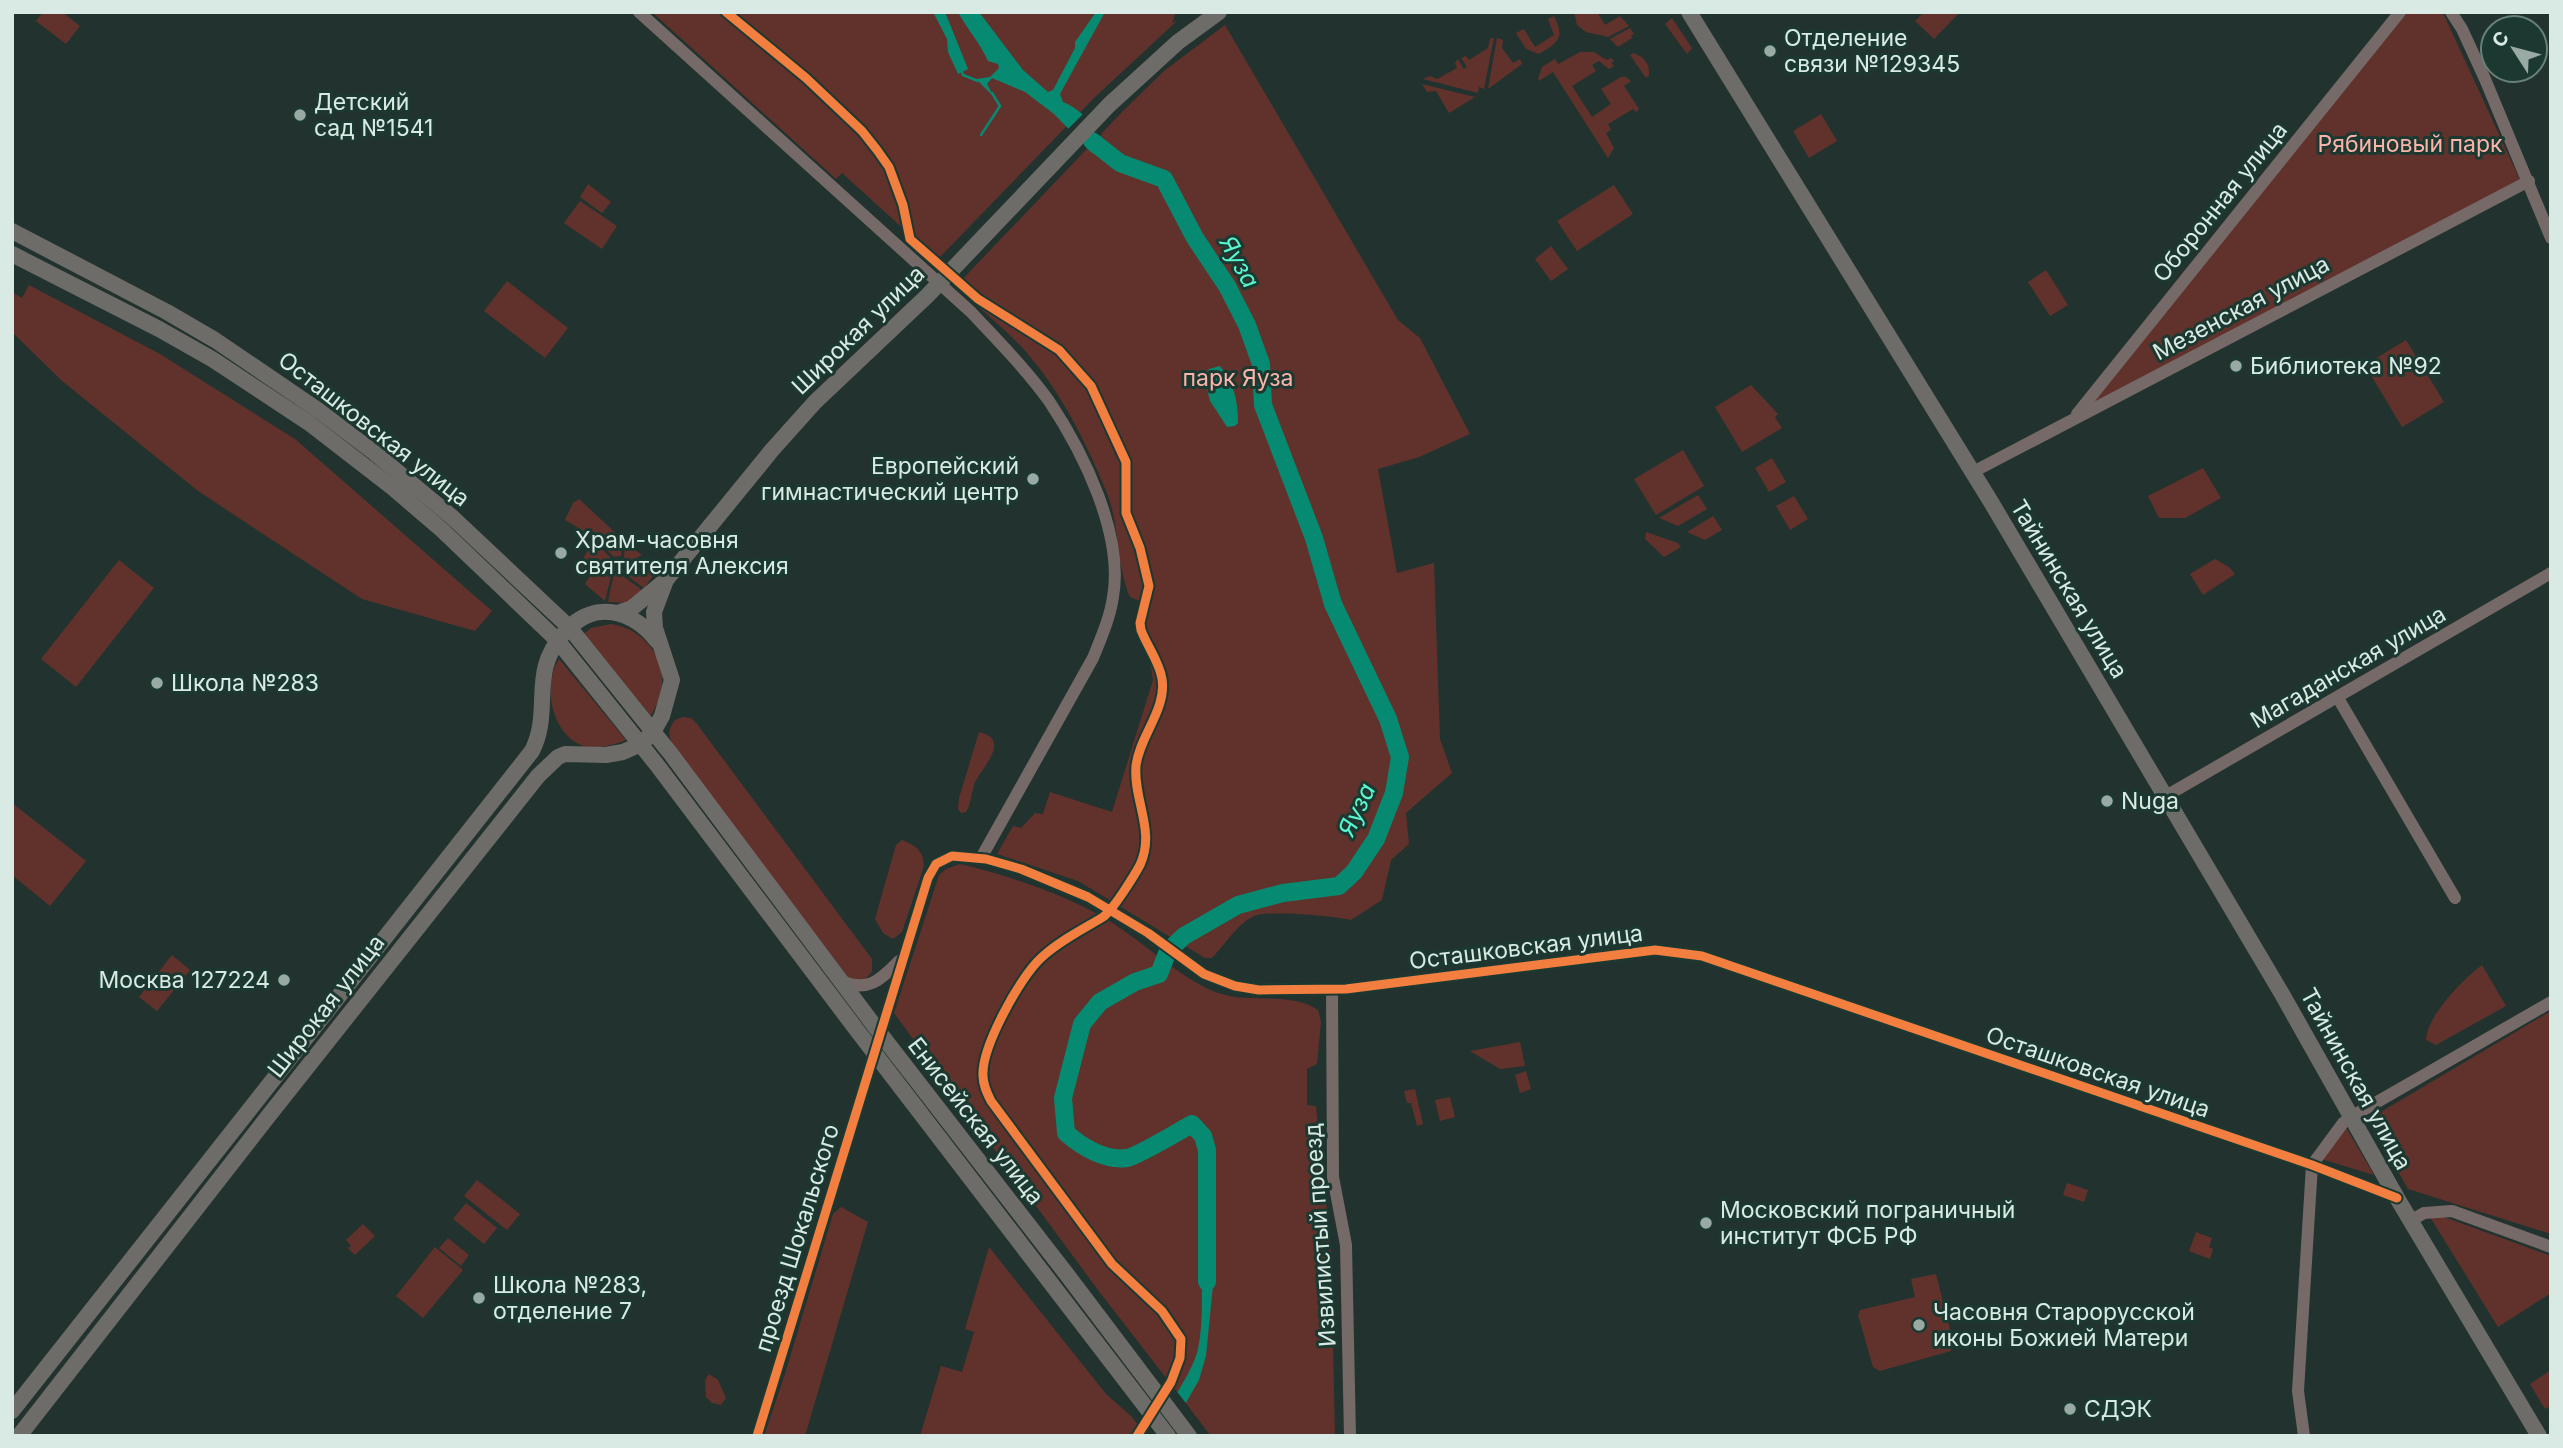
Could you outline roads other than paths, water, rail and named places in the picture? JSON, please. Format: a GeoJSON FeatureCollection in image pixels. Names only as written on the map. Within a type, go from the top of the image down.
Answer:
{"type":"FeatureCollection","features":[{"type":"Feature","properties":{"kind":"main road","name":"Широкая улица"},"geometry":{"type":"LineString","coordinates":[[19,1436],[286,1093],[538,776],[565,754],[598,755],[623,752],[641,744],[653,732],[662,716],[672,680],[655,628],[654,612],[666,580],[772,450],[815,402],[940,283],[1109,105],[1177,43],[1219,12]]}},
{"type":"Feature","properties":{"kind":"main road","name":"Тайнинская улица"},"geometry":{"type":"LineString","coordinates":[[1689,12],[1973,472],[2166,796],[2397,1198],[2539,1436]]}},
{"type":"Feature","properties":{"kind":"main road","name":"Осташковская улица"},"geometry":{"type":"LineString","coordinates":[[12,231],[215,340],[318,410],[442,509],[569,627],[653,732]]}},
{"type":"Feature","properties":{"kind":"main road","name":"Осташковская улица"},"geometry":{"type":"LineString","coordinates":[[12,254],[170,335],[309,422],[442,530],[557,640],[641,744]]}},
{"type":"Feature","properties":{"kind":"main road"},"geometry":{"type":"LineString","coordinates":[[617,613],[632,608],[666,580]]}},
{"type":"Feature","properties":{"kind":"main road","name":"Широкая улица"},"geometry":{"type":"LineString","coordinates":[[12,1411],[532,751],[541,724],[540,703],[544,668],[549,651],[557,640],[580,619],[600,612],[617,613]]}},
{"type":"Feature","properties":{"kind":"main road"},"geometry":{"type":"LineString","coordinates":[[617,613],[632,618],[644,627],[664,652]]}},
{"type":"Feature","properties":{"kind":"main road","name":"Енисейская улица"},"geometry":{"type":"LineString","coordinates":[[653,732],[1189,1436]]}},
{"type":"Feature","properties":{"kind":"main road","name":"Енисейская улица"},"geometry":{"type":"LineString","coordinates":[[641,744],[1168,1436]]}},
{"type":"Feature","properties":{"kind":"main road"},"geometry":{"type":"LineString","coordinates":[[789,938],[792,941],[800,941],[804,933],[802,928]]}},
{"type":"Feature","properties":{"kind":"main road"},"geometry":{"type":"LineString","coordinates":[[272,1082],[270,1089],[273,1095],[280,1097],[286,1093]]}},
{"type":"Feature","properties":{"kind":"street"},"geometry":{"type":"LineString","coordinates":[[639,12],[971,312],[1013,357],[1049,402],[1097,492],[1111,537],[1115,573],[1114,596],[1106,626],[1093,658],[981,858]]}},
{"type":"Feature","properties":{"kind":"street","name":"Оборонная улица"},"geometry":{"type":"LineString","coordinates":[[2073,419],[2400,12]]}},
{"type":"Feature","properties":{"kind":"street"},"geometry":{"type":"LineString","coordinates":[[2451,12],[2467,39],[2551,238]]}},
{"type":"Feature","properties":{"kind":"street","name":"Мезенская улица"},"geometry":{"type":"LineString","coordinates":[[1973,472],[2529,181]]}},
{"type":"Feature","properties":{"kind":"street","name":"Магаданская улица"},"geometry":{"type":"LineString","coordinates":[[2166,796],[2551,573]]}},
{"type":"Feature","properties":{"kind":"street"},"geometry":{"type":"LineString","coordinates":[[2338,698],[2455,898]]}},
{"type":"Feature","properties":{"kind":"street","name":"Осташковская улица"},"geometry":{"type":"LineString","coordinates":[[873,1052],[932,869],[942,859],[952,856],[981,858],[1021,869],[1072,889],[1148,933],[1194,968],[1218,981],[1259,990],[1332,989],[1655,950],[1702,956],[2312,1165],[2397,1198]]}},
{"type":"Feature","properties":{"kind":"street"},"geometry":{"type":"LineString","coordinates":[[428,884],[435,881],[442,883],[445,889],[443,896]]}},
{"type":"Feature","properties":{"kind":"street"},"geometry":{"type":"LineString","coordinates":[[842,981],[862,987],[872,984],[902,958]]}},
{"type":"Feature","properties":{"kind":"street","name":"Извилистый проезд"},"geometry":{"type":"LineString","coordinates":[[1332,989],[1333,1177],[1346,1245],[1350,1436]]}},
{"type":"Feature","properties":{"kind":"street"},"geometry":{"type":"LineString","coordinates":[[2304,1436],[2298,1391],[2312,1165],[2343,1123],[2351,1117],[2551,1002]]}},
{"type":"Feature","properties":{"kind":"street"},"geometry":{"type":"LineString","coordinates":[[859,1033],[874,1037],[879,1032]]}},
{"type":"Feature","properties":{"kind":"street","name":"проезд Шокальского"},"geometry":{"type":"LineString","coordinates":[[757,1436],[873,1052]]}},
{"type":"Feature","properties":{"kind":"street"},"geometry":{"type":"LineString","coordinates":[[2410,1220],[2424,1213],[2452,1211],[2551,1247]]}},
{"type":"Feature","properties":{"kind":"street"},"geometry":{"type":"LineString","coordinates":[[120,1275],[126,1271],[134,1273],[137,1279],[136,1287]]}},
{"type":"Feature","properties":{"kind":"waterway"},"geometry":{"type":"LineString","coordinates":[[961,70],[963,75],[978,81]]}},
{"type":"Feature","properties":{"kind":"waterway"},"geometry":{"type":"LineString","coordinates":[[981,135],[1000,106],[992,93]]}},
{"type":"Feature","properties":{"kind":"waterway","name":"Яуза"},"geometry":{"type":"LineString","coordinates":[[1092,141],[1120,163],[1164,179],[1195,238],[1227,286],[1247,325],[1261,364],[1263,405],[1314,538],[1333,604],[1388,719],[1400,757],[1394,793],[1376,839],[1354,872],[1339,886],[1283,893],[1238,905],[1184,936],[1168,951],[1159,974],[1135,982],[1100,1002],[1082,1024],[1063,1098],[1066,1133],[1094,1152],[1127,1158],[1192,1124],[1203,1136],[1207,1150],[1207,1282]]}},
{"type":"Feature","properties":{"kind":"place","name":"Отделение связи №129345"},"geometry":{"type":"Point","coordinates":[1770,51]}},
{"type":"Feature","properties":{"kind":"place","name":"Детский сад №1541"},"geometry":{"type":"Point","coordinates":[300,115]}},
{"type":"Feature","properties":{"kind":"place","name":"Библиотека №92"},"geometry":{"type":"Point","coordinates":[2236,366]}},
{"type":"Feature","properties":{"kind":"place","name":"Европейский гимнастический центр"},"geometry":{"type":"Point","coordinates":[1033,479]}},
{"type":"Feature","properties":{"kind":"place","name":"Храм-часовня святителя Алексия"},"geometry":{"type":"Point","coordinates":[561,553]}},
{"type":"Feature","properties":{"kind":"place","name":"Школа №283"},"geometry":{"type":"Point","coordinates":[157,683]}},
{"type":"Feature","properties":{"kind":"place","name":"Nuga"},"geometry":{"type":"Point","coordinates":[2107,801]}},
{"type":"Feature","properties":{"kind":"place","name":"Москва 127224"},"geometry":{"type":"Point","coordinates":[284,980]}},
{"type":"Feature","properties":{"kind":"place","name":"Московский пограничный институт ФСБ РФ"},"geometry":{"type":"Point","coordinates":[1706,1223]}},
{"type":"Feature","properties":{"kind":"place","name":"Школа №283, отделение 7"},"geometry":{"type":"Point","coordinates":[479,1298]}},
{"type":"Feature","properties":{"kind":"place","name":"Часовня Старорусской иконы Божией Матери"},"geometry":{"type":"Point","coordinates":[1919,1325]}},
{"type":"Feature","properties":{"kind":"place","name":"СДЭК"},"geometry":{"type":"Point","coordinates":[2070,1409]}},
{"type":"Feature","properties":{"kind":"park label","name":"Рябиновый парк"},"geometry":{"type":"Point","coordinates":[2410,144]}},
{"type":"Feature","properties":{"kind":"park label","name":"парк Яуза"},"geometry":{"type":"Point","coordinates":[1238,378]}}]}
